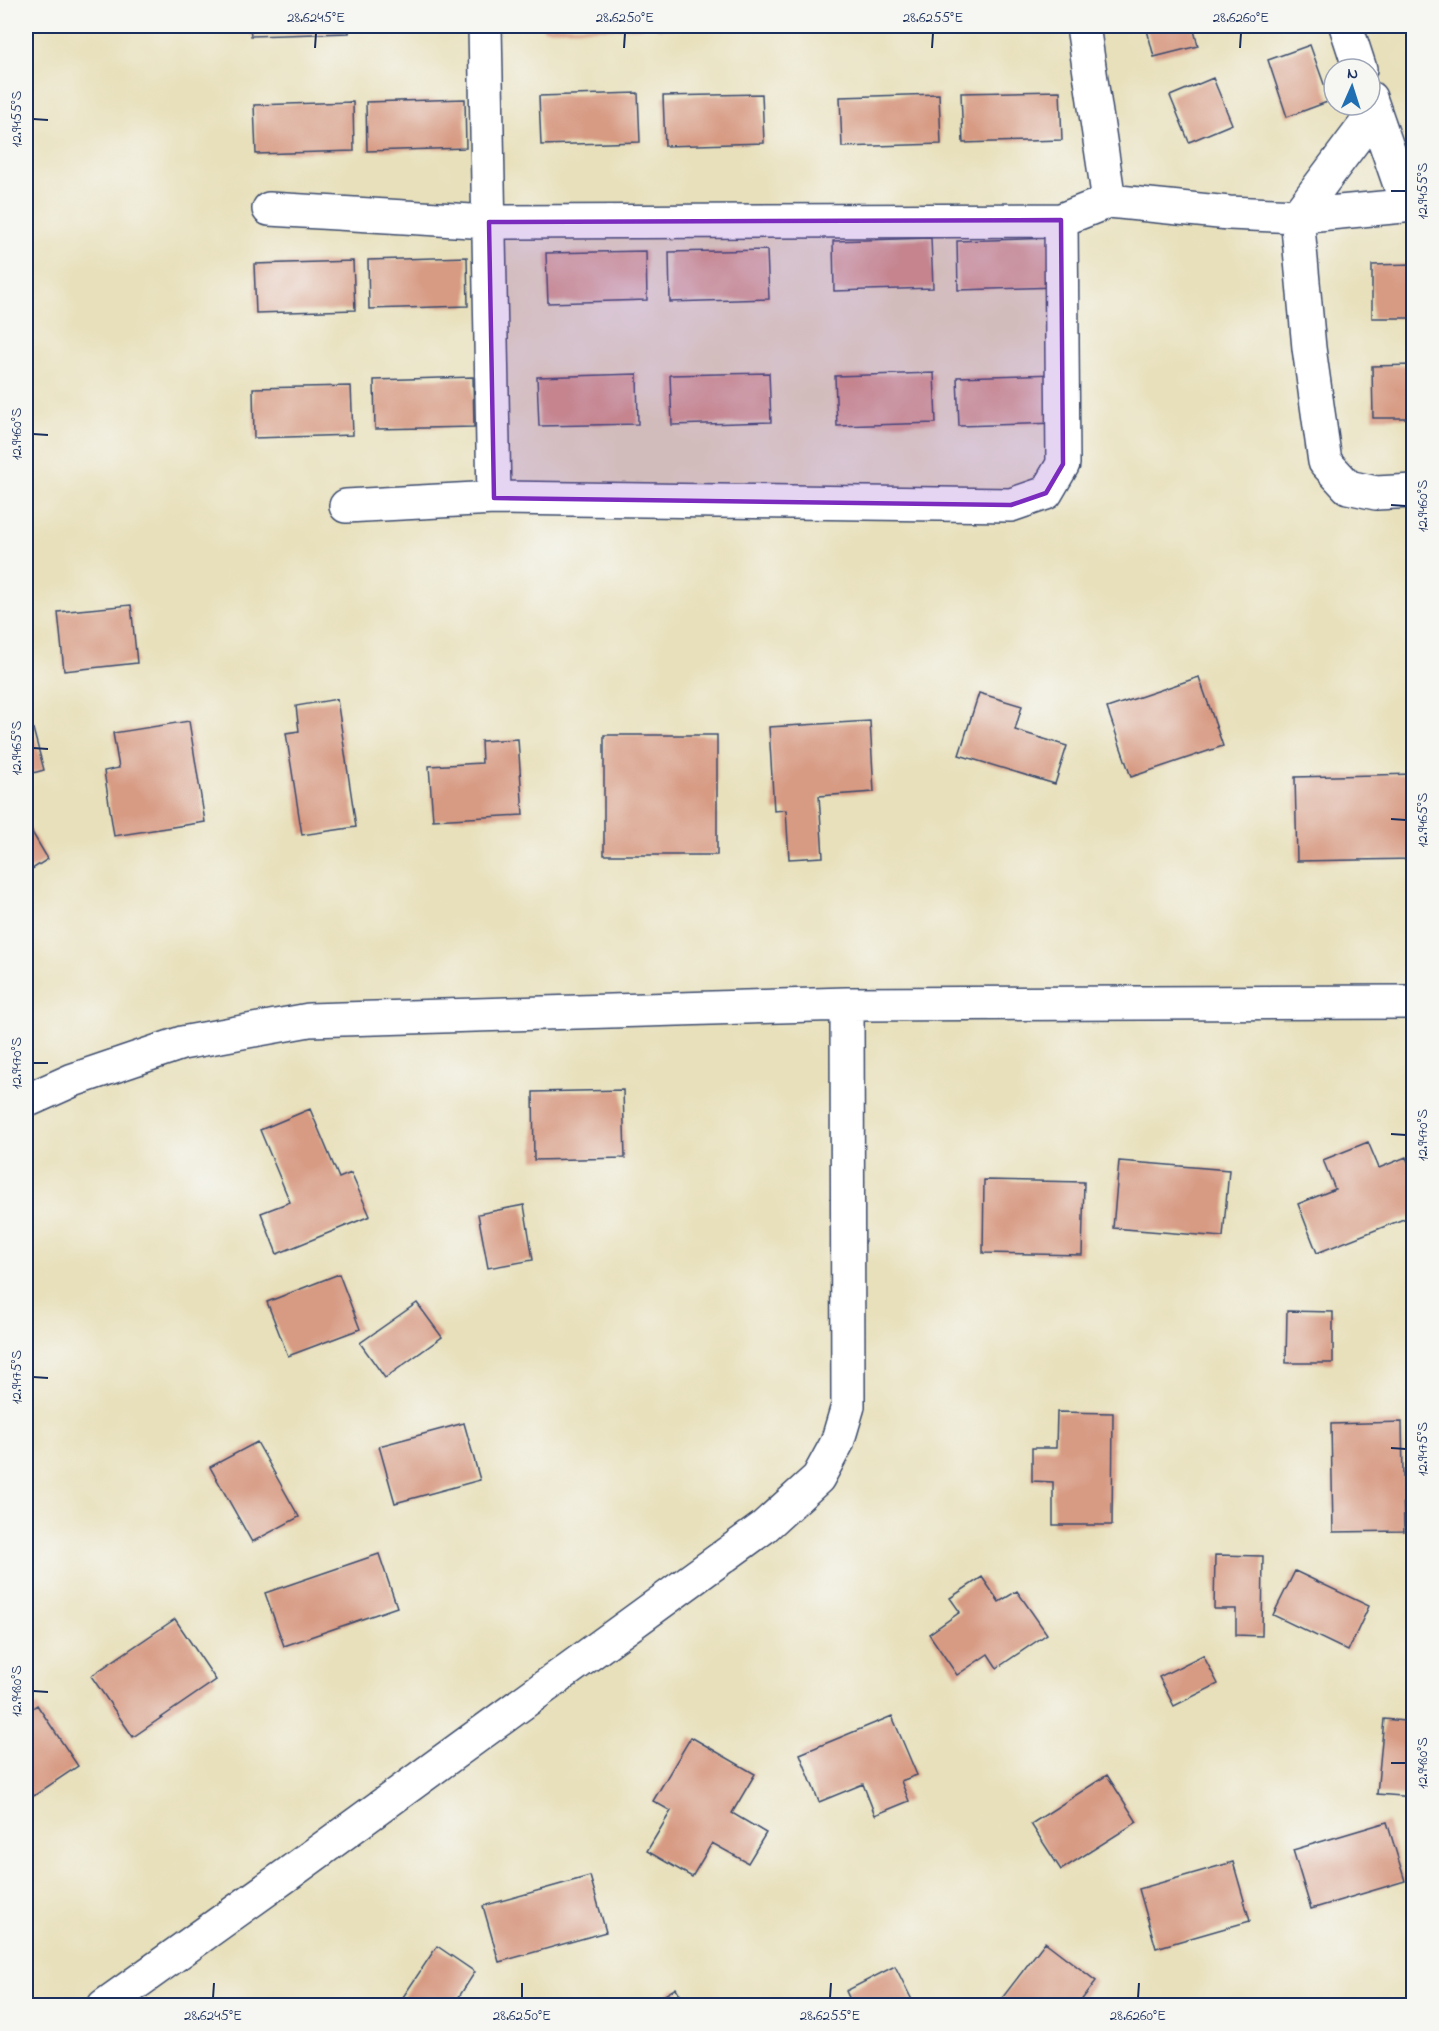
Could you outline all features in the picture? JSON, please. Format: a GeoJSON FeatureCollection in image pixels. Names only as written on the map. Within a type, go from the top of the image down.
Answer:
{"type":"FeatureCollection","features":[{"type":"Feature","properties":{"kind":"street"},"geometry":{"type":"LineString","coordinates":[[485,26],[494,498]]}},
{"type":"Feature","properties":{"kind":"street"},"geometry":{"type":"LineString","coordinates":[[1083,26],[1108,201]]}},
{"type":"Feature","properties":{"kind":"street"},"geometry":{"type":"LineString","coordinates":[[1346,26],[1356,57]]}},
{"type":"Feature","properties":{"kind":"street"},"geometry":{"type":"LineString","coordinates":[[1364,117],[1297,216],[1309,348],[1325,462],[1348,487],[1376,493],[1413,491]]}},
{"type":"Feature","properties":{"kind":"street"},"geometry":{"type":"LineString","coordinates":[[269,209],[489,222],[1061,220],[1108,201],[1229,213],[1297,216],[1410,205],[1377,117]]}},
{"type":"Feature","properties":{"kind":"street"},"geometry":{"type":"LineString","coordinates":[[346,506],[494,498],[1011,505],[1046,493],[1063,464],[1061,220]]}},
{"type":"Feature","properties":{"kind":"street"},"geometry":{"type":"LineString","coordinates":[[26,1101],[73,1080],[182,1043],[309,1020],[848,1004],[1413,1002]]}},
{"type":"Feature","properties":{"kind":"street"},"geometry":{"type":"LineString","coordinates":[[104,2006],[307,1861],[764,1527],[818,1478],[837,1443],[848,1406],[848,1004]]}},
{"type":"Feature","properties":{"kind":"highlighted area"},"geometry":{"type":"Polygon","coordinates":[[[1061,220],[1063,464],[1046,493],[1011,505],[494,498],[489,222],[1061,220]]]}},
{"type":"Feature","properties":{"kind":"building"},"geometry":{"type":"Polygon","coordinates":[[[250,26],[349,26],[349,33],[251,36],[250,26]]]}},
{"type":"Feature","properties":{"kind":"building"},"geometry":{"type":"Polygon","coordinates":[[[362,26],[457,26],[457,27],[362,30],[362,26]]]}},
{"type":"Feature","properties":{"kind":"building"},"geometry":{"type":"Polygon","coordinates":[[[543,26],[642,26],[642,28],[543,30],[543,26]]]}},
{"type":"Feature","properties":{"kind":"building"},"geometry":{"type":"Polygon","coordinates":[[[657,26],[713,26],[713,27],[657,29],[657,26]]]}},
{"type":"Feature","properties":{"kind":"building"},"geometry":{"type":"Polygon","coordinates":[[[1146,26],[1193,26],[1198,46],[1154,57],[1146,26]]]}},
{"type":"Feature","properties":{"kind":"building"},"geometry":{"type":"Polygon","coordinates":[[[1310,45],[1322,79],[1322,104],[1287,117],[1268,60],[1310,45]]]}},
{"type":"Feature","properties":{"kind":"building"},"geometry":{"type":"Polygon","coordinates":[[[1213,78],[1232,124],[1189,142],[1170,96],[1213,78]]]}},
{"type":"Feature","properties":{"kind":"building"},"geometry":{"type":"Polygon","coordinates":[[[1060,91],[1062,140],[963,143],[961,93],[1060,91]]]}},
{"type":"Feature","properties":{"kind":"building"},"geometry":{"type":"Polygon","coordinates":[[[638,93],[640,142],[541,145],[539,96],[638,93]]]}},
{"type":"Feature","properties":{"kind":"building"},"geometry":{"type":"Polygon","coordinates":[[[762,94],[764,143],[665,146],[663,96],[762,94]]]}},
{"type":"Feature","properties":{"kind":"building"},"geometry":{"type":"Polygon","coordinates":[[[939,94],[941,144],[842,147],[840,97],[939,94]]]}},
{"type":"Feature","properties":{"kind":"building"},"geometry":{"type":"Polygon","coordinates":[[[465,99],[466,148],[367,151],[366,102],[465,99]]]}},
{"type":"Feature","properties":{"kind":"building"},"geometry":{"type":"Polygon","coordinates":[[[353,102],[354,151],[256,154],[254,105],[353,102]]]}},
{"type":"Feature","properties":{"kind":"building"},"geometry":{"type":"Polygon","coordinates":[[[931,238],[933,288],[834,291],[833,241],[931,238]]]}},
{"type":"Feature","properties":{"kind":"building"},"geometry":{"type":"Polygon","coordinates":[[[1055,238],[1057,287],[958,290],[957,241],[1055,238]]]}},
{"type":"Feature","properties":{"kind":"building"},"geometry":{"type":"Polygon","coordinates":[[[767,250],[769,299],[670,302],[669,252],[767,250]]]}},
{"type":"Feature","properties":{"kind":"building"},"geometry":{"type":"Polygon","coordinates":[[[646,251],[647,300],[548,303],[546,253],[646,251]]]}},
{"type":"Feature","properties":{"kind":"building"},"geometry":{"type":"Polygon","coordinates":[[[467,257],[468,306],[369,309],[368,260],[467,257]]]}},
{"type":"Feature","properties":{"kind":"building"},"geometry":{"type":"Polygon","coordinates":[[[353,261],[355,310],[256,313],[254,264],[353,261]]]}},
{"type":"Feature","properties":{"kind":"building"},"geometry":{"type":"Polygon","coordinates":[[[1414,264],[1414,318],[1372,318],[1372,265],[1414,264]]]}},
{"type":"Feature","properties":{"kind":"building"},"geometry":{"type":"Polygon","coordinates":[[[1414,365],[1414,418],[1373,418],[1372,366],[1414,365]]]}},
{"type":"Feature","properties":{"kind":"building"},"geometry":{"type":"Polygon","coordinates":[[[769,373],[771,422],[672,425],[670,375],[769,373]]]}},
{"type":"Feature","properties":{"kind":"building"},"geometry":{"type":"Polygon","coordinates":[[[934,373],[936,423],[837,426],[835,376],[934,373]]]}},
{"type":"Feature","properties":{"kind":"building"},"geometry":{"type":"Polygon","coordinates":[[[637,374],[638,424],[539,426],[537,377],[637,374]]]}},
{"type":"Feature","properties":{"kind":"building"},"geometry":{"type":"Polygon","coordinates":[[[1056,374],[1057,423],[959,426],[957,377],[1056,374]]]}},
{"type":"Feature","properties":{"kind":"building"},"geometry":{"type":"Polygon","coordinates":[[[473,377],[474,427],[375,429],[374,380],[473,377]]]}},
{"type":"Feature","properties":{"kind":"building"},"geometry":{"type":"Polygon","coordinates":[[[351,386],[353,435],[254,438],[253,388],[351,386]]]}},
{"type":"Feature","properties":{"kind":"building"},"geometry":{"type":"Polygon","coordinates":[[[131,605],[137,663],[64,671],[58,612],[131,605]]]}},
{"type":"Feature","properties":{"kind":"building"},"geometry":{"type":"Polygon","coordinates":[[[1199,677],[1223,746],[1131,777],[1107,708],[1199,677]]]}},
{"type":"Feature","properties":{"kind":"building"},"geometry":{"type":"Polygon","coordinates":[[[979,693],[1022,706],[1015,730],[1067,746],[1055,784],[959,755],[979,693]]]}},
{"type":"Feature","properties":{"kind":"building"},"geometry":{"type":"Polygon","coordinates":[[[337,699],[356,827],[302,835],[286,733],[299,731],[296,706],[337,699]]]}},
{"type":"Feature","properties":{"kind":"building"},"geometry":{"type":"Polygon","coordinates":[[[189,721],[205,822],[114,836],[104,771],[119,768],[113,733],[189,721]]]}},
{"type":"Feature","properties":{"kind":"building"},"geometry":{"type":"Polygon","coordinates":[[[870,721],[874,792],[819,796],[823,857],[789,859],[786,810],[774,811],[769,727],[870,721]]]}},
{"type":"Feature","properties":{"kind":"building"},"geometry":{"type":"Polygon","coordinates":[[[32,725],[44,770],[26,775],[26,727],[32,725]]]}},
{"type":"Feature","properties":{"kind":"building"},"geometry":{"type":"Polygon","coordinates":[[[604,735],[717,735],[717,855],[604,855],[604,735]]]}},
{"type":"Feature","properties":{"kind":"building"},"geometry":{"type":"Polygon","coordinates":[[[518,739],[523,815],[433,820],[429,766],[482,763],[481,741],[518,739]]]}},
{"type":"Feature","properties":{"kind":"building"},"geometry":{"type":"Polygon","coordinates":[[[1414,774],[1414,859],[1297,861],[1295,777],[1414,774]]]}},
{"type":"Feature","properties":{"kind":"building"},"geometry":{"type":"Polygon","coordinates":[[[26,822],[48,859],[26,873],[26,822]]]}},
{"type":"Feature","properties":{"kind":"building"},"geometry":{"type":"Polygon","coordinates":[[[623,1090],[625,1158],[534,1160],[533,1092],[623,1090]]]}},
{"type":"Feature","properties":{"kind":"building"},"geometry":{"type":"Polygon","coordinates":[[[310,1109],[339,1178],[351,1173],[370,1216],[277,1254],[261,1213],[290,1202],[260,1130],[310,1109]]]}},
{"type":"Feature","properties":{"kind":"building"},"geometry":{"type":"Polygon","coordinates":[[[1368,1142],[1379,1168],[1406,1157],[1414,1177],[1414,1215],[1317,1253],[1298,1204],[1335,1189],[1323,1160],[1368,1142]]]}},
{"type":"Feature","properties":{"kind":"building"},"geometry":{"type":"Polygon","coordinates":[[[1119,1161],[1229,1170],[1223,1237],[1113,1228],[1119,1161]]]}},
{"type":"Feature","properties":{"kind":"building"},"geometry":{"type":"Polygon","coordinates":[[[984,1180],[1084,1182],[1082,1255],[983,1253],[984,1180]]]}},
{"type":"Feature","properties":{"kind":"building"},"geometry":{"type":"Polygon","coordinates":[[[524,1205],[533,1260],[488,1268],[478,1214],[524,1205]]]}},
{"type":"Feature","properties":{"kind":"building"},"geometry":{"type":"Polygon","coordinates":[[[339,1274],[360,1329],[288,1356],[267,1302],[339,1274]]]}},
{"type":"Feature","properties":{"kind":"building"},"geometry":{"type":"Polygon","coordinates":[[[417,1303],[442,1337],[385,1378],[360,1343],[417,1303]]]}},
{"type":"Feature","properties":{"kind":"building"},"geometry":{"type":"Polygon","coordinates":[[[1287,1311],[1333,1312],[1333,1363],[1286,1363],[1287,1311]]]}},
{"type":"Feature","properties":{"kind":"building"},"geometry":{"type":"Polygon","coordinates":[[[1057,1412],[1113,1413],[1112,1525],[1053,1525],[1053,1482],[1032,1481],[1032,1448],[1056,1448],[1057,1412]]]}},
{"type":"Feature","properties":{"kind":"building"},"geometry":{"type":"Polygon","coordinates":[[[1402,1422],[1404,1531],[1333,1532],[1331,1424],[1402,1422]]]}},
{"type":"Feature","properties":{"kind":"building"},"geometry":{"type":"Polygon","coordinates":[[[464,1423],[480,1480],[395,1503],[379,1446],[464,1423]]]}},
{"type":"Feature","properties":{"kind":"building"},"geometry":{"type":"Polygon","coordinates":[[[257,1442],[299,1517],[252,1542],[210,1467],[257,1442]]]}},
{"type":"Feature","properties":{"kind":"building"},"geometry":{"type":"Polygon","coordinates":[[[379,1554],[397,1607],[284,1646],[265,1593],[379,1554]]]}},
{"type":"Feature","properties":{"kind":"building"},"geometry":{"type":"Polygon","coordinates":[[[1215,1555],[1263,1556],[1262,1636],[1236,1635],[1236,1609],[1214,1609],[1215,1555]]]}},
{"type":"Feature","properties":{"kind":"building"},"geometry":{"type":"Polygon","coordinates":[[[1295,1571],[1369,1606],[1348,1651],[1273,1615],[1295,1571]]]}},
{"type":"Feature","properties":{"kind":"building"},"geometry":{"type":"Polygon","coordinates":[[[982,1577],[999,1602],[1017,1591],[1047,1634],[997,1668],[988,1654],[957,1675],[929,1634],[960,1612],[950,1598],[982,1577]]]}},
{"type":"Feature","properties":{"kind":"building"},"geometry":{"type":"Polygon","coordinates":[[[175,1619],[216,1680],[133,1737],[91,1676],[175,1619]]]}},
{"type":"Feature","properties":{"kind":"building"},"geometry":{"type":"Polygon","coordinates":[[[1203,1655],[1218,1684],[1174,1706],[1159,1677],[1203,1655]]]}},
{"type":"Feature","properties":{"kind":"building"},"geometry":{"type":"Polygon","coordinates":[[[37,1705],[78,1766],[26,1801],[26,1713],[37,1705]]]}},
{"type":"Feature","properties":{"kind":"building"},"geometry":{"type":"Polygon","coordinates":[[[892,1716],[917,1775],[901,1781],[909,1801],[875,1815],[863,1784],[819,1802],[800,1754],[892,1716]]]}},
{"type":"Feature","properties":{"kind":"building"},"geometry":{"type":"Polygon","coordinates":[[[1384,1719],[1414,1722],[1414,1797],[1377,1794],[1384,1719]]]}},
{"type":"Feature","properties":{"kind":"building"},"geometry":{"type":"Polygon","coordinates":[[[691,1737],[755,1774],[732,1813],[766,1833],[748,1863],[712,1843],[692,1877],[647,1851],[671,1811],[653,1801],[691,1737]]]}},
{"type":"Feature","properties":{"kind":"building"},"geometry":{"type":"Polygon","coordinates":[[[1107,1775],[1137,1822],[1061,1870],[1031,1824],[1107,1775]]]}},
{"type":"Feature","properties":{"kind":"building"},"geometry":{"type":"Polygon","coordinates":[[[1387,1822],[1405,1881],[1311,1909],[1293,1850],[1387,1822]]]}},
{"type":"Feature","properties":{"kind":"building"},"geometry":{"type":"Polygon","coordinates":[[[1233,1862],[1250,1921],[1156,1948],[1139,1889],[1233,1862]]]}},
{"type":"Feature","properties":{"kind":"building"},"geometry":{"type":"Polygon","coordinates":[[[590,1876],[606,1932],[499,1962],[483,1906],[590,1876]]]}},
{"type":"Feature","properties":{"kind":"building"},"geometry":{"type":"Polygon","coordinates":[[[1045,1942],[1096,1981],[1077,2006],[996,2006],[1045,1942]]]}},
{"type":"Feature","properties":{"kind":"building"},"geometry":{"type":"Polygon","coordinates":[[[437,1946],[475,1972],[453,2006],[397,2006],[437,1946]]]}},
{"type":"Feature","properties":{"kind":"building"},"geometry":{"type":"Polygon","coordinates":[[[895,1966],[915,2006],[853,2006],[846,1991],[895,1966]]]}},
{"type":"Feature","properties":{"kind":"building"},"geometry":{"type":"Polygon","coordinates":[[[676,1988],[687,2006],[647,2006],[676,1988]]]}}]}
